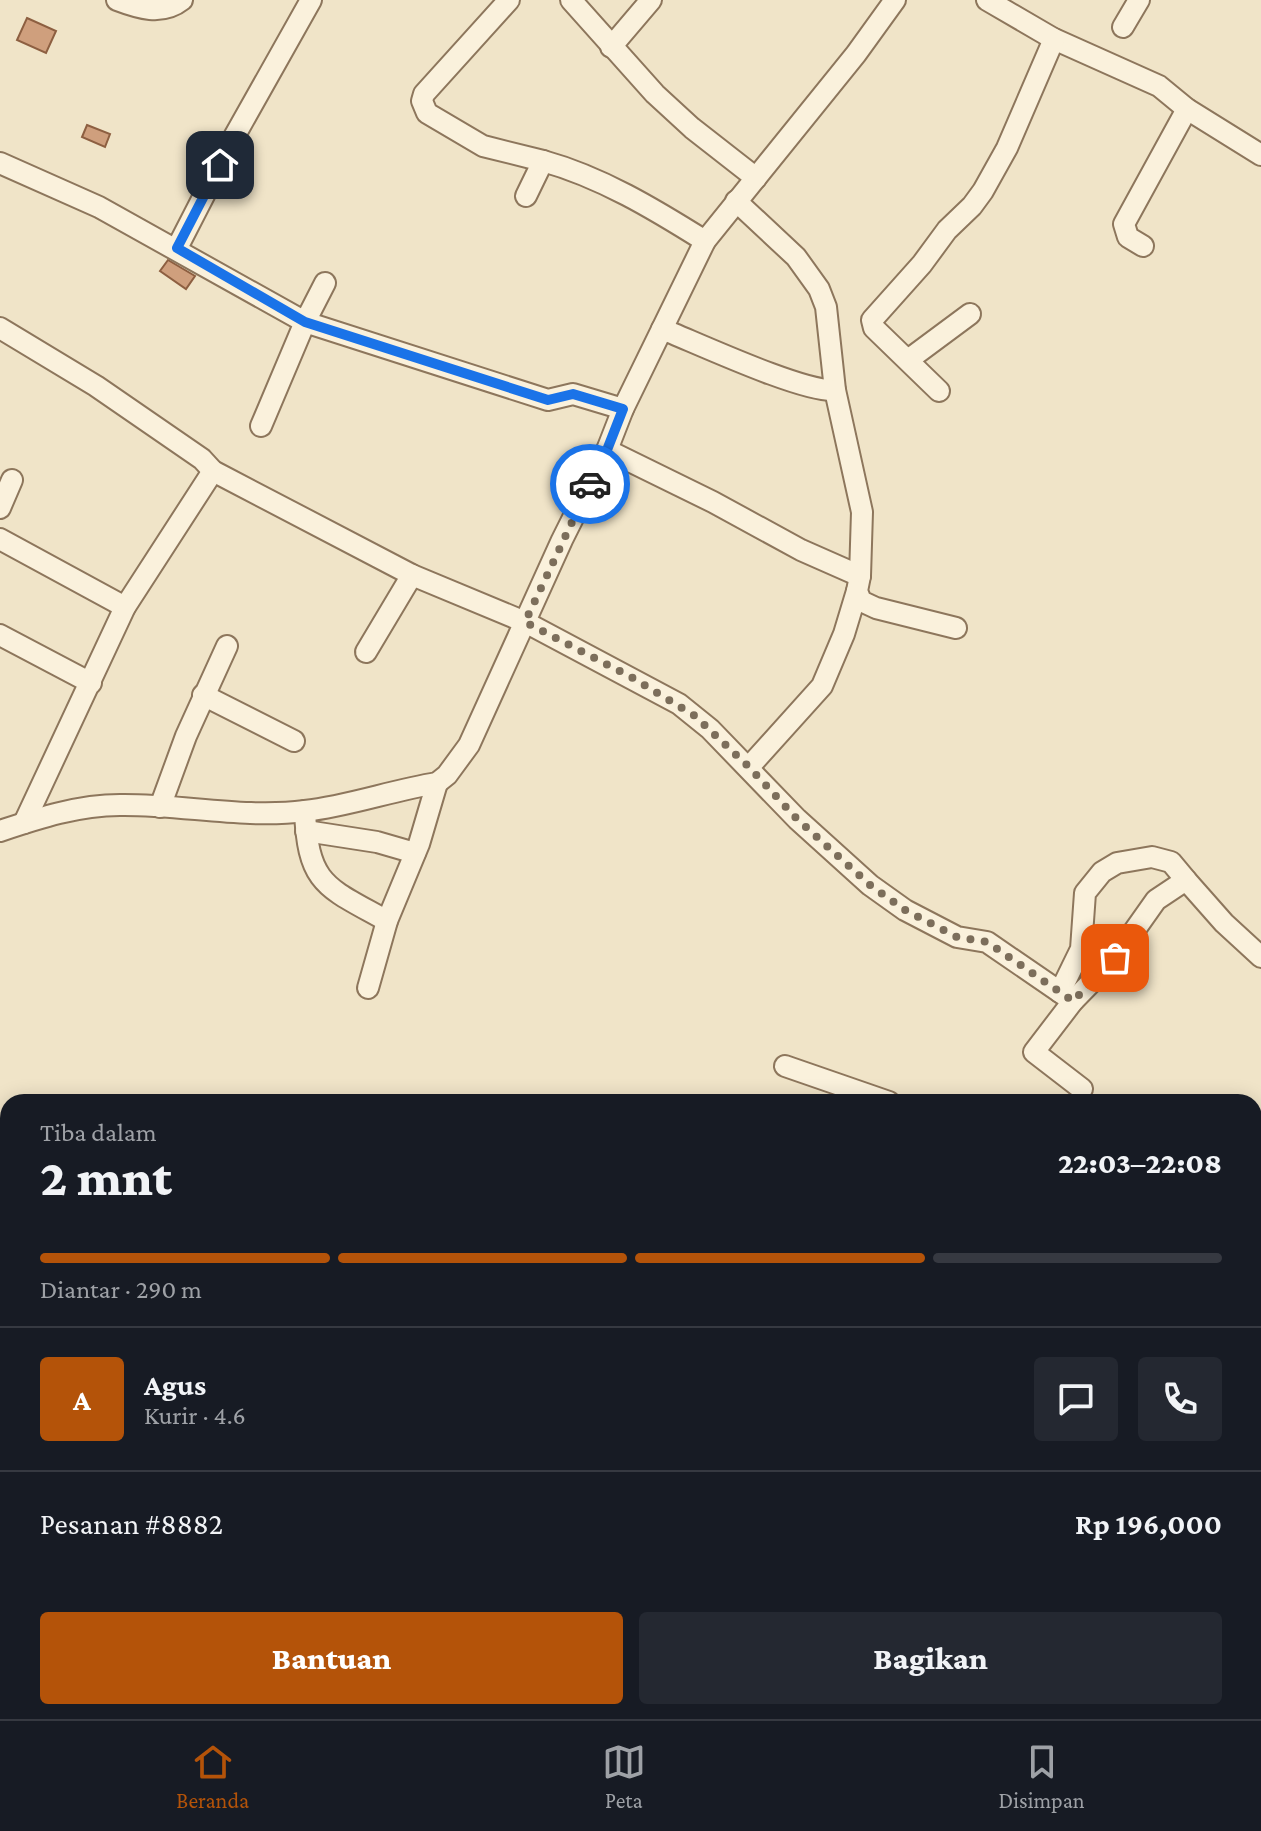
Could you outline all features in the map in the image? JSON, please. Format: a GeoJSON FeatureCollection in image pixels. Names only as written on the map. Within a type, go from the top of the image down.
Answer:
{"type":"FeatureCollection","features":[{"type":"Feature","properties":{"kind":"street"},"geometry":{"type":"LineString","coordinates":[[117,0],[153,10],[175,6],[182,0]]}},
{"type":"Feature","properties":{"kind":"street"},"geometry":{"type":"LineString","coordinates":[[177,248],[234,137],[311,0]]}},
{"type":"Feature","properties":{"kind":"street"},"geometry":{"type":"LineString","coordinates":[[509,0],[424,94],[422,101],[427,113],[483,146],[573,169],[632,197],[705,241]]}},
{"type":"Feature","properties":{"kind":"street"},"geometry":{"type":"LineString","coordinates":[[571,0],[611,47],[683,119],[756,178]]}},
{"type":"Feature","properties":{"kind":"street"},"geometry":{"type":"LineString","coordinates":[[611,47],[651,0]]}},
{"type":"Feature","properties":{"kind":"street"},"geometry":{"type":"LineString","coordinates":[[305,821],[437,783],[447,775],[469,745],[607,450],[623,409],[705,241],[895,0]]}},
{"type":"Feature","properties":{"kind":"street"},"geometry":{"type":"LineString","coordinates":[[987,0],[1054,39],[1159,86],[1187,109],[1261,155]]}},
{"type":"Feature","properties":{"kind":"street"},"geometry":{"type":"LineString","coordinates":[[1123,27],[1139,0]]}},
{"type":"Feature","properties":{"kind":"street"},"geometry":{"type":"LineString","coordinates":[[939,391],[874,328],[872,320],[983,191],[1007,148],[1054,39]]}},
{"type":"Feature","properties":{"kind":"street"},"geometry":{"type":"LineString","coordinates":[[1143,246],[1128,237],[1124,224],[1187,109]]}},
{"type":"Feature","properties":{"kind":"street"},"geometry":{"type":"LineString","coordinates":[[526,196],[543,161]]}},
{"type":"Feature","properties":{"kind":"street"},"geometry":{"type":"LineString","coordinates":[[0,163],[99,207],[305,322],[548,400],[573,394],[623,409]]}},
{"type":"Feature","properties":{"kind":"street"},"geometry":{"type":"LineString","coordinates":[[736,201],[789,248],[819,289],[830,328],[835,390],[862,512],[858,583],[844,634],[822,686],[749,767]]}},
{"type":"Feature","properties":{"kind":"street"},"geometry":{"type":"LineString","coordinates":[[261,426],[325,283]]}},
{"type":"Feature","properties":{"kind":"street"},"geometry":{"type":"LineString","coordinates":[[908,360],[970,314]]}},
{"type":"Feature","properties":{"kind":"street"},"geometry":{"type":"LineString","coordinates":[[0,328],[96,386],[202,459],[213,471],[412,575],[525,622],[679,704],[710,729],[797,819],[870,885],[905,910],[957,937],[987,942],[1066,996]]}},
{"type":"Feature","properties":{"kind":"street"},"geometry":{"type":"LineString","coordinates":[[662,329],[776,375],[815,388],[835,390]]}},
{"type":"Feature","properties":{"kind":"street"},"geometry":{"type":"LineString","coordinates":[[607,450],[801,550],[858,583]]}},
{"type":"Feature","properties":{"kind":"street"},"geometry":{"type":"LineString","coordinates":[[24,823],[125,607],[213,471]]}},
{"type":"Feature","properties":{"kind":"street"},"geometry":{"type":"LineString","coordinates":[[0,508],[12,480]]}},
{"type":"Feature","properties":{"kind":"street"},"geometry":{"type":"LineString","coordinates":[[0,539],[125,607]]}},
{"type":"Feature","properties":{"kind":"street"},"geometry":{"type":"LineString","coordinates":[[366,652],[412,575]]}},
{"type":"Feature","properties":{"kind":"street"},"geometry":{"type":"LineString","coordinates":[[858,583],[861,601],[876,608],[956,628]]}},
{"type":"Feature","properties":{"kind":"street"},"geometry":{"type":"LineString","coordinates":[[0,635],[91,683]]}},
{"type":"Feature","properties":{"kind":"street"},"geometry":{"type":"LineString","coordinates":[[160,807],[203,695],[227,646]]}},
{"type":"Feature","properties":{"kind":"street"},"geometry":{"type":"LineString","coordinates":[[203,695],[294,741]]}},
{"type":"Feature","properties":{"kind":"street"},"geometry":{"type":"LineString","coordinates":[[368,988],[387,921],[415,853],[437,783]]}},
{"type":"Feature","properties":{"kind":"street"},"geometry":{"type":"LineString","coordinates":[[0,831],[50,814],[87,807],[160,807],[305,821],[415,853]]}},
{"type":"Feature","properties":{"kind":"street"},"geometry":{"type":"LineString","coordinates":[[305,821],[308,850],[322,881],[341,896],[387,921]]}},
{"type":"Feature","properties":{"kind":"street"},"geometry":{"type":"LineString","coordinates":[[1082,1089],[1034,1052],[1066,996],[1081,949],[1085,893],[1102,872],[1117,863],[1152,857],[1171,862],[1224,923],[1261,957]]}},
{"type":"Feature","properties":{"kind":"street"},"geometry":{"type":"LineString","coordinates":[[1066,996],[1115,958],[1156,900],[1186,880]]}},
{"type":"Feature","properties":{"kind":"street"},"geometry":{"type":"LineString","coordinates":[[785,1066],[866,1094]]}},
{"type":"Feature","properties":{"kind":"building"},"geometry":{"type":"Polygon","coordinates":[[[27,18],[56,31],[46,53],[17,40],[27,18]]]}},
{"type":"Feature","properties":{"kind":"building"},"geometry":{"type":"Polygon","coordinates":[[[87,125],[110,134],[105,147],[82,137],[87,125]]]}},
{"type":"Feature","properties":{"kind":"building"},"geometry":{"type":"Polygon","coordinates":[[[168,260],[195,276],[186,289],[160,271],[168,260]]]}},
{"type":"Feature","properties":{"kind":"way so far"},"geometry":{"type":"LineString","coordinates":[[590,484],[525,622],[631,677],[695,716],[749,767],[797,819],[870,885],[905,910],[957,937],[987,942],[1073,1001],[1115,958]]}},
{"type":"Feature","properties":{"kind":"route"},"geometry":{"type":"LineString","coordinates":[[220,165],[177,248],[305,322],[548,400],[573,394],[623,409],[590,484]]}}]}
